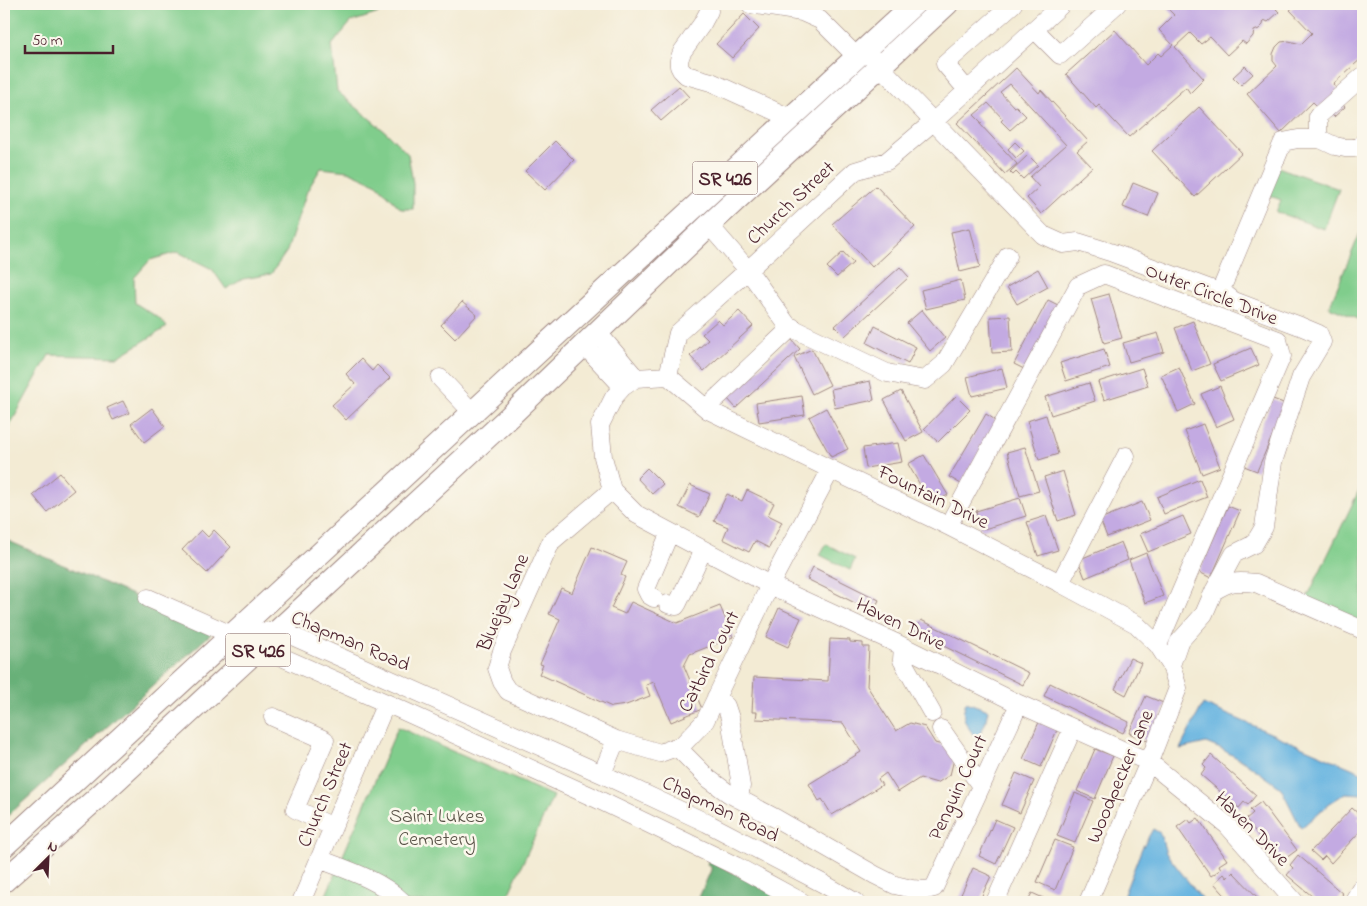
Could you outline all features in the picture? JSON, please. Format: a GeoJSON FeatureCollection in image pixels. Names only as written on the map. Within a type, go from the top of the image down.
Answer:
{"type":"FeatureCollection","features":[{"type":"Feature","properties":{"kind":"main road","name":"SR 426"},"geometry":{"type":"LineString","coordinates":[[4,846],[914,4]]}},
{"type":"Feature","properties":{"kind":"main road","name":"SR 426"},"geometry":{"type":"LineString","coordinates":[[4,881],[260,648],[591,339],[709,225],[947,4]]}},
{"type":"Feature","properties":{"kind":"street"},"geometry":{"type":"LineString","coordinates":[[750,4],[802,12],[820,20],[860,53],[880,66],[1043,235],[1063,244],[1078,242],[1113,253],[1211,290],[1220,290],[1234,301],[1319,334],[1322,342],[1302,377],[1273,462],[1264,526],[1254,544],[1234,554],[1204,614],[1179,642],[1171,665]]}},
{"type":"Feature","properties":{"kind":"street"},"geometry":{"type":"LineString","coordinates":[[968,91],[945,64],[1012,4]]}},
{"type":"Feature","properties":{"kind":"street","name":"Church Street"},"geometry":{"type":"LineString","coordinates":[[668,376],[678,333],[855,171],[887,161],[934,122],[1062,4]]}},
{"type":"Feature","properties":{"kind":"street"},"geometry":{"type":"LineString","coordinates":[[1034,28],[1060,55],[1117,4]]}},
{"type":"Feature","properties":{"kind":"street"},"geometry":{"type":"LineString","coordinates":[[709,11],[682,52],[679,60],[681,70],[686,75],[711,82],[790,118]]}},
{"type":"Feature","properties":{"kind":"street"},"geometry":{"type":"LineString","coordinates":[[1220,290],[1283,142],[1318,116],[1363,76]]}},
{"type":"Feature","properties":{"kind":"street"},"geometry":{"type":"LineString","coordinates":[[1318,116],[1320,139]]}},
{"type":"Feature","properties":{"kind":"street"},"geometry":{"type":"LineString","coordinates":[[1283,142],[1298,139],[1320,139],[1335,146],[1345,148],[1361,147],[1363,143]]}},
{"type":"Feature","properties":{"kind":"street"},"geometry":{"type":"LineString","coordinates":[[709,225],[748,270],[788,326],[887,373],[925,380],[944,364],[1008,256]]}},
{"type":"Feature","properties":{"kind":"street","name":"Outer Circle Drive"},"geometry":{"type":"LineString","coordinates":[[948,526],[1078,286],[1104,274],[1278,340],[1282,356],[1158,644]]}},
{"type":"Feature","properties":{"kind":"street"},"geometry":{"type":"LineString","coordinates":[[706,408],[792,327]]}},
{"type":"Feature","properties":{"kind":"street"},"geometry":{"type":"LineString","coordinates":[[591,339],[629,383],[668,376]]}},
{"type":"Feature","properties":{"kind":"street","name":"Fountain Drive"},"geometry":{"type":"LineString","coordinates":[[668,376],[706,408],[948,526],[1136,624],[1158,644],[1171,665]]}},
{"type":"Feature","properties":{"kind":"street"},"geometry":{"type":"LineString","coordinates":[[440,378],[472,412]]}},
{"type":"Feature","properties":{"kind":"street","name":"Haven Drive"},"geometry":{"type":"LineString","coordinates":[[629,383],[614,397],[600,425],[603,457],[612,490],[636,514],[770,585],[1019,704],[1149,762],[1227,825],[1295,902]]}},
{"type":"Feature","properties":{"kind":"street"},"geometry":{"type":"LineString","coordinates":[[1060,583],[1126,456]]}},
{"type":"Feature","properties":{"kind":"street","name":"Catbird Court"},"geometry":{"type":"LineString","coordinates":[[677,747],[704,721],[770,585],[831,469]]}},
{"type":"Feature","properties":{"kind":"street","name":"Bluejay Lane"},"geometry":{"type":"LineString","coordinates":[[612,490],[550,542],[496,668],[508,691],[616,740]]}},
{"type":"Feature","properties":{"kind":"street"},"geometry":{"type":"LineString","coordinates":[[670,532],[646,589],[649,595],[676,606],[703,550]]}},
{"type":"Feature","properties":{"kind":"street"},"geometry":{"type":"LineString","coordinates":[[1214,591],[1228,583],[1239,581],[1256,583],[1363,630]]}},
{"type":"Feature","properties":{"kind":"street"},"geometry":{"type":"LineString","coordinates":[[148,598],[595,798],[736,866],[802,902]]}},
{"type":"Feature","properties":{"kind":"street","name":"Chapman Road"},"geometry":{"type":"LineString","coordinates":[[232,635],[279,630],[602,774],[707,823],[855,902]]}},
{"type":"Feature","properties":{"kind":"street"},"geometry":{"type":"LineString","coordinates":[[903,647],[902,660],[932,713]]}},
{"type":"Feature","properties":{"kind":"street","name":"Woodpecker Lane"},"geometry":{"type":"LineString","coordinates":[[1088,902],[1149,762],[1178,688],[1171,665]]}},
{"type":"Feature","properties":{"kind":"street"},"geometry":{"type":"LineString","coordinates":[[716,697],[726,706],[730,718],[741,786],[739,799]]}},
{"type":"Feature","properties":{"kind":"street","name":"Church Street"},"geometry":{"type":"LineString","coordinates":[[301,902],[386,703]]}},
{"type":"Feature","properties":{"kind":"street","name":"Penguin Court"},"geometry":{"type":"LineString","coordinates":[[929,893],[1019,704]]}},
{"type":"Feature","properties":{"kind":"street"},"geometry":{"type":"LineString","coordinates":[[273,717],[325,740],[295,809],[333,827]]}},
{"type":"Feature","properties":{"kind":"street"},"geometry":{"type":"LineString","coordinates":[[941,728],[981,786]]}},
{"type":"Feature","properties":{"kind":"street"},"geometry":{"type":"LineString","coordinates":[[995,902],[1073,728]]}},
{"type":"Feature","properties":{"kind":"street"},"geometry":{"type":"LineString","coordinates":[[602,774],[616,740],[660,753],[677,747],[709,779],[728,793],[895,885],[929,893]]}},
{"type":"Feature","properties":{"kind":"street"},"geometry":{"type":"LineString","coordinates":[[319,859],[368,879],[393,893],[403,902]]}},
{"type":"Feature","properties":{"kind":"street"},"geometry":{"type":"LineString","coordinates":[[1353,902],[1363,885]]}},
{"type":"Feature","properties":{"kind":"green space"},"geometry":{"type":"Polygon","coordinates":[[[4,4],[394,4],[385,11],[351,22],[332,45],[337,91],[388,134],[408,154],[413,183],[413,209],[401,209],[377,184],[348,171],[321,168],[307,191],[287,251],[271,274],[243,279],[226,289],[212,269],[178,252],[150,260],[134,278],[135,303],[159,318],[167,327],[118,357],[49,355],[4,436],[4,4]]]}},
{"type":"Feature","properties":{"kind":"green space"},"geometry":{"type":"Polygon","coordinates":[[[1275,166],[1339,189],[1324,229],[1276,212],[1281,200],[1265,194],[1275,166]]]}},
{"type":"Feature","properties":{"kind":"green space"},"geometry":{"type":"Polygon","coordinates":[[[1363,226],[1363,321],[1329,307],[1363,226]]]}},
{"type":"Feature","properties":{"kind":"green space"},"geometry":{"type":"Polygon","coordinates":[[[1363,482],[1363,627],[1305,602],[1363,482]]]}},
{"type":"Feature","properties":{"kind":"green space"},"geometry":{"type":"Polygon","coordinates":[[[4,539],[146,601],[211,634],[4,819],[4,539]]]}},
{"type":"Feature","properties":{"kind":"green space"},"geometry":{"type":"Polygon","coordinates":[[[826,544],[855,559],[850,570],[820,555],[826,544]]]}},
{"type":"Feature","properties":{"kind":"green space","name":"Saint Lukes Cemetery"},"geometry":{"type":"Polygon","coordinates":[[[398,727],[553,796],[505,902],[323,902],[398,727]]]}},
{"type":"Feature","properties":{"kind":"green space"},"geometry":{"type":"Polygon","coordinates":[[[709,860],[788,902],[697,902],[711,870],[711,867],[707,864],[709,860]]]}},
{"type":"Feature","properties":{"kind":"water"},"geometry":{"type":"Polygon","coordinates":[[[966,702],[988,710],[985,724],[978,739],[965,721],[964,708],[966,702]]]}},
{"type":"Feature","properties":{"kind":"water"},"geometry":{"type":"Polygon","coordinates":[[[1203,704],[1363,773],[1363,794],[1346,793],[1330,803],[1301,828],[1281,788],[1248,764],[1206,743],[1180,749],[1203,704]]]}},
{"type":"Feature","properties":{"kind":"water"},"geometry":{"type":"Polygon","coordinates":[[[1153,829],[1160,833],[1166,853],[1204,902],[1121,902],[1142,848],[1153,829]]]}},
{"type":"Feature","properties":{"kind":"building"},"geometry":{"type":"Polygon","coordinates":[[[1172,4],[1282,4],[1276,9],[1279,12],[1268,22],[1264,20],[1263,25],[1254,31],[1253,36],[1246,44],[1242,41],[1227,55],[1210,37],[1201,44],[1190,33],[1175,47],[1204,79],[1190,93],[1186,87],[1129,137],[1099,105],[1096,108],[1066,74],[1115,30],[1146,65],[1158,53],[1161,56],[1173,45],[1159,30],[1174,15],[1167,8],[1172,4]]]}},
{"type":"Feature","properties":{"kind":"building"},"geometry":{"type":"Polygon","coordinates":[[[1297,4],[1356,4],[1363,12],[1363,57],[1333,84],[1338,90],[1334,94],[1345,107],[1334,117],[1323,104],[1319,108],[1313,102],[1281,133],[1247,94],[1277,66],[1273,61],[1273,54],[1281,42],[1289,41],[1301,44],[1312,33],[1290,10],[1297,4]]]}},
{"type":"Feature","properties":{"kind":"building"},"geometry":{"type":"Polygon","coordinates":[[[744,14],[759,29],[732,58],[716,44],[744,14]]]}},
{"type":"Feature","properties":{"kind":"building"},"geometry":{"type":"Polygon","coordinates":[[[1245,66],[1253,74],[1241,85],[1233,77],[1245,66]]]}},
{"type":"Feature","properties":{"kind":"building"},"geometry":{"type":"Polygon","coordinates":[[[1016,68],[1039,93],[1041,90],[1088,141],[1077,151],[1092,167],[1041,214],[1027,198],[1039,187],[1030,177],[1066,145],[1010,84],[1000,92],[1014,107],[1016,106],[1026,116],[1010,130],[1001,121],[1003,119],[988,103],[974,115],[1017,164],[1005,174],[957,123],[1016,68]]]}},
{"type":"Feature","properties":{"kind":"building"},"geometry":{"type":"Polygon","coordinates":[[[679,86],[689,97],[661,121],[651,110],[679,86]]]}},
{"type":"Feature","properties":{"kind":"building"},"geometry":{"type":"Polygon","coordinates":[[[1199,107],[1242,153],[1195,197],[1152,151],[1199,107]]]}},
{"type":"Feature","properties":{"kind":"building"},"geometry":{"type":"Polygon","coordinates":[[[555,141],[574,160],[545,190],[525,171],[555,141]]]}},
{"type":"Feature","properties":{"kind":"building"},"geometry":{"type":"Polygon","coordinates":[[[1015,142],[1024,151],[1016,158],[1008,149],[1015,142]]]}},
{"type":"Feature","properties":{"kind":"building"},"geometry":{"type":"Polygon","coordinates":[[[1028,155],[1038,165],[1023,179],[1016,172],[1013,175],[1010,172],[1028,155]]]}},
{"type":"Feature","properties":{"kind":"building"},"geometry":{"type":"Polygon","coordinates":[[[1133,183],[1158,193],[1148,217],[1123,207],[1133,183]]]}},
{"type":"Feature","properties":{"kind":"building"},"geometry":{"type":"Polygon","coordinates":[[[876,186],[915,227],[872,267],[832,224],[876,186]]]}},
{"type":"Feature","properties":{"kind":"building"},"geometry":{"type":"Polygon","coordinates":[[[970,228],[980,267],[960,272],[951,232],[970,228]]]}},
{"type":"Feature","properties":{"kind":"building"},"geometry":{"type":"Polygon","coordinates":[[[843,252],[853,263],[837,277],[827,267],[843,252]]]}},
{"type":"Feature","properties":{"kind":"building"},"geometry":{"type":"Polygon","coordinates":[[[900,267],[909,277],[845,336],[835,326],[900,267]]]}},
{"type":"Feature","properties":{"kind":"building"},"geometry":{"type":"Polygon","coordinates":[[[1038,269],[1048,287],[1017,304],[1007,287],[1038,269]]]}},
{"type":"Feature","properties":{"kind":"building"},"geometry":{"type":"Polygon","coordinates":[[[961,280],[965,300],[926,309],[921,290],[961,280]]]}},
{"type":"Feature","properties":{"kind":"building"},"geometry":{"type":"Polygon","coordinates":[[[1109,294],[1122,338],[1104,343],[1091,299],[1109,294]]]}},
{"type":"Feature","properties":{"kind":"building"},"geometry":{"type":"Polygon","coordinates":[[[1048,300],[1060,306],[1026,370],[1014,364],[1048,300]]]}},
{"type":"Feature","properties":{"kind":"building"},"geometry":{"type":"Polygon","coordinates":[[[462,302],[477,315],[455,339],[441,325],[462,302]]]}},
{"type":"Feature","properties":{"kind":"building"},"geometry":{"type":"Polygon","coordinates":[[[922,310],[945,338],[930,351],[907,323],[922,310]]]}},
{"type":"Feature","properties":{"kind":"building"},"geometry":{"type":"Polygon","coordinates":[[[739,311],[753,326],[704,371],[690,356],[708,340],[702,334],[718,320],[723,325],[739,311]]]}},
{"type":"Feature","properties":{"kind":"building"},"geometry":{"type":"Polygon","coordinates":[[[1010,316],[1012,352],[992,353],[990,317],[1010,316]]]}},
{"type":"Feature","properties":{"kind":"building"},"geometry":{"type":"Polygon","coordinates":[[[1193,321],[1210,364],[1192,371],[1175,328],[1193,321]]]}},
{"type":"Feature","properties":{"kind":"building"},"geometry":{"type":"Polygon","coordinates":[[[875,326],[916,347],[908,364],[867,343],[875,326]]]}},
{"type":"Feature","properties":{"kind":"building"},"geometry":{"type":"Polygon","coordinates":[[[1158,333],[1164,352],[1129,362],[1123,343],[1158,333]]]}},
{"type":"Feature","properties":{"kind":"building"},"geometry":{"type":"Polygon","coordinates":[[[791,339],[800,349],[736,408],[727,398],[791,339]]]}},
{"type":"Feature","properties":{"kind":"building"},"geometry":{"type":"Polygon","coordinates":[[[1251,348],[1259,365],[1221,381],[1213,364],[1251,348]]]}},
{"type":"Feature","properties":{"kind":"building"},"geometry":{"type":"Polygon","coordinates":[[[812,349],[830,385],[812,394],[794,357],[812,349]]]}},
{"type":"Feature","properties":{"kind":"building"},"geometry":{"type":"Polygon","coordinates":[[[1104,349],[1110,367],[1066,381],[1060,363],[1104,349]]]}},
{"type":"Feature","properties":{"kind":"building"},"geometry":{"type":"Polygon","coordinates":[[[361,359],[372,371],[377,365],[390,378],[346,420],[332,405],[355,384],[346,374],[361,359]]]}},
{"type":"Feature","properties":{"kind":"building"},"geometry":{"type":"Polygon","coordinates":[[[1179,367],[1195,404],[1178,412],[1161,375],[1179,367]]]}},
{"type":"Feature","properties":{"kind":"building"},"geometry":{"type":"Polygon","coordinates":[[[1002,368],[1007,388],[972,396],[967,377],[1002,368]]]}},
{"type":"Feature","properties":{"kind":"building"},"geometry":{"type":"Polygon","coordinates":[[[1142,368],[1148,386],[1104,400],[1098,382],[1142,368]]]}},
{"type":"Feature","properties":{"kind":"building"},"geometry":{"type":"Polygon","coordinates":[[[870,381],[874,400],[835,408],[831,389],[870,381]]]}},
{"type":"Feature","properties":{"kind":"building"},"geometry":{"type":"Polygon","coordinates":[[[1089,383],[1095,401],[1051,415],[1045,397],[1089,383]]]}},
{"type":"Feature","properties":{"kind":"building"},"geometry":{"type":"Polygon","coordinates":[[[1220,386],[1234,419],[1216,427],[1201,394],[1220,386]]]}},
{"type":"Feature","properties":{"kind":"building"},"geometry":{"type":"Polygon","coordinates":[[[901,391],[923,432],[906,441],[884,400],[901,391]]]}},
{"type":"Feature","properties":{"kind":"building"},"geometry":{"type":"Polygon","coordinates":[[[802,396],[805,415],[759,422],[756,403],[802,396]]]}},
{"type":"Feature","properties":{"kind":"building"},"geometry":{"type":"Polygon","coordinates":[[[956,396],[970,410],[938,442],[924,429],[956,396]]]}},
{"type":"Feature","properties":{"kind":"building"},"geometry":{"type":"Polygon","coordinates":[[[1273,399],[1286,404],[1257,471],[1244,466],[1273,399]]]}},
{"type":"Feature","properties":{"kind":"building"},"geometry":{"type":"Polygon","coordinates":[[[123,401],[129,413],[113,420],[107,408],[123,401]]]}},
{"type":"Feature","properties":{"kind":"building"},"geometry":{"type":"Polygon","coordinates":[[[152,408],[165,426],[144,442],[131,424],[152,408]]]}},
{"type":"Feature","properties":{"kind":"building"},"geometry":{"type":"Polygon","coordinates":[[[826,408],[848,449],[831,457],[809,417],[826,408]]]}},
{"type":"Feature","properties":{"kind":"building"},"geometry":{"type":"Polygon","coordinates":[[[986,414],[997,421],[961,484],[949,477],[986,414]]]}},
{"type":"Feature","properties":{"kind":"building"},"geometry":{"type":"Polygon","coordinates":[[[1046,415],[1058,454],[1039,460],[1027,421],[1046,415]]]}},
{"type":"Feature","properties":{"kind":"building"},"geometry":{"type":"Polygon","coordinates":[[[1203,424],[1220,467],[1202,474],[1185,431],[1203,424]]]}},
{"type":"Feature","properties":{"kind":"building"},"geometry":{"type":"Polygon","coordinates":[[[898,443],[902,462],[866,468],[863,448],[898,443]]]}},
{"type":"Feature","properties":{"kind":"building"},"geometry":{"type":"Polygon","coordinates":[[[1025,447],[1039,491],[1020,496],[1007,452],[1025,447]]]}},
{"type":"Feature","properties":{"kind":"building"},"geometry":{"type":"Polygon","coordinates":[[[924,455],[948,495],[931,504],[908,464],[924,455]]]}},
{"type":"Feature","properties":{"kind":"building"},"geometry":{"type":"Polygon","coordinates":[[[647,468],[663,484],[652,494],[637,478],[647,468]]]}},
{"type":"Feature","properties":{"kind":"building"},"geometry":{"type":"Polygon","coordinates":[[[1063,471],[1076,515],[1058,521],[1044,477],[1063,471]]]}},
{"type":"Feature","properties":{"kind":"building"},"geometry":{"type":"Polygon","coordinates":[[[60,473],[74,490],[47,512],[33,495],[60,473]]]}},
{"type":"Feature","properties":{"kind":"building"},"geometry":{"type":"Polygon","coordinates":[[[1200,479],[1207,497],[1164,514],[1157,497],[1200,479]]]}},
{"type":"Feature","properties":{"kind":"building"},"geometry":{"type":"Polygon","coordinates":[[[690,485],[710,494],[699,517],[679,507],[690,485]]]}},
{"type":"Feature","properties":{"kind":"building"},"geometry":{"type":"Polygon","coordinates":[[[747,490],[774,503],[768,515],[782,522],[769,548],[755,541],[749,552],[723,539],[728,527],[714,521],[727,494],[742,501],[747,490]]]}},
{"type":"Feature","properties":{"kind":"building"},"geometry":{"type":"Polygon","coordinates":[[[1020,498],[1026,516],[981,530],[976,511],[1020,498]]]}},
{"type":"Feature","properties":{"kind":"building"},"geometry":{"type":"Polygon","coordinates":[[[1142,502],[1150,520],[1107,537],[1100,519],[1142,502]]]}},
{"type":"Feature","properties":{"kind":"building"},"geometry":{"type":"Polygon","coordinates":[[[1228,506],[1240,511],[1211,578],[1199,572],[1228,506]]]}},
{"type":"Feature","properties":{"kind":"building"},"geometry":{"type":"Polygon","coordinates":[[[1046,516],[1058,550],[1038,556],[1027,522],[1046,516]]]}},
{"type":"Feature","properties":{"kind":"building"},"geometry":{"type":"Polygon","coordinates":[[[1183,516],[1191,534],[1148,552],[1140,534],[1183,516]]]}},
{"type":"Feature","properties":{"kind":"building"},"geometry":{"type":"Polygon","coordinates":[[[201,530],[208,537],[214,530],[231,547],[207,573],[182,550],[201,530]]]}},
{"type":"Feature","properties":{"kind":"building"},"geometry":{"type":"Polygon","coordinates":[[[1121,542],[1128,560],[1085,578],[1078,560],[1121,542]]]}},
{"type":"Feature","properties":{"kind":"building"},"geometry":{"type":"Polygon","coordinates":[[[592,547],[627,562],[621,575],[625,577],[611,608],[625,614],[631,602],[677,623],[720,606],[733,637],[690,654],[684,666],[702,709],[671,722],[654,682],[646,685],[650,696],[626,705],[612,707],[539,674],[543,665],[540,664],[560,619],[549,614],[561,588],[572,593],[592,547]]]}},
{"type":"Feature","properties":{"kind":"building"},"geometry":{"type":"Polygon","coordinates":[[[1146,553],[1163,596],[1145,603],[1129,560],[1146,553]]]}},
{"type":"Feature","properties":{"kind":"building"},"geometry":{"type":"Polygon","coordinates":[[[813,567],[879,600],[873,612],[807,579],[813,567]]]}},
{"type":"Feature","properties":{"kind":"building"},"geometry":{"type":"Polygon","coordinates":[[[779,608],[801,618],[788,647],[766,637],[779,608]]]}},
{"type":"Feature","properties":{"kind":"building"},"geometry":{"type":"Polygon","coordinates":[[[921,620],[1029,673],[1023,685],[915,632],[921,620]]]}},
{"type":"Feature","properties":{"kind":"building"},"geometry":{"type":"Polygon","coordinates":[[[830,639],[850,640],[850,642],[863,643],[863,647],[869,647],[867,686],[896,731],[910,723],[925,727],[935,743],[946,746],[954,759],[950,775],[937,783],[920,778],[898,792],[886,773],[878,779],[882,785],[832,815],[822,799],[819,801],[809,784],[861,752],[843,723],[756,719],[757,712],[752,712],[754,677],[828,681],[830,639]]]}},
{"type":"Feature","properties":{"kind":"building"},"geometry":{"type":"Polygon","coordinates":[[[1130,658],[1141,663],[1126,695],[1115,689],[1130,658]]]}},
{"type":"Feature","properties":{"kind":"building"},"geometry":{"type":"Polygon","coordinates":[[[1050,683],[1129,722],[1123,733],[1044,696],[1050,683]]]}},
{"type":"Feature","properties":{"kind":"building"},"geometry":{"type":"Polygon","coordinates":[[[1146,696],[1166,704],[1150,742],[1129,733],[1146,696]]]}},
{"type":"Feature","properties":{"kind":"building"},"geometry":{"type":"Polygon","coordinates":[[[1039,722],[1057,730],[1041,767],[1023,759],[1039,722]]]}},
{"type":"Feature","properties":{"kind":"building"},"geometry":{"type":"Polygon","coordinates":[[[1095,749],[1113,756],[1095,799],[1077,791],[1095,749]]]}},
{"type":"Feature","properties":{"kind":"building"},"geometry":{"type":"Polygon","coordinates":[[[1211,755],[1256,795],[1248,805],[1244,802],[1239,808],[1201,775],[1206,768],[1203,765],[1211,755]]]}},
{"type":"Feature","properties":{"kind":"building"},"geometry":{"type":"Polygon","coordinates":[[[1016,773],[1034,781],[1020,813],[1002,805],[1016,773]]]}},
{"type":"Feature","properties":{"kind":"building"},"geometry":{"type":"Polygon","coordinates":[[[1075,793],[1093,801],[1075,843],[1057,836],[1075,793]]]}},
{"type":"Feature","properties":{"kind":"building"},"geometry":{"type":"Polygon","coordinates":[[[1261,802],[1297,850],[1286,858],[1283,854],[1276,859],[1246,819],[1253,813],[1250,810],[1261,802]]]}},
{"type":"Feature","properties":{"kind":"building"},"geometry":{"type":"Polygon","coordinates":[[[1352,808],[1361,816],[1358,819],[1363,824],[1363,828],[1331,863],[1325,856],[1321,860],[1311,851],[1352,808]]]}},
{"type":"Feature","properties":{"kind":"building"},"geometry":{"type":"Polygon","coordinates":[[[1198,818],[1227,860],[1219,865],[1221,869],[1211,876],[1177,827],[1188,819],[1191,823],[1198,818]]]}},
{"type":"Feature","properties":{"kind":"building"},"geometry":{"type":"Polygon","coordinates":[[[995,819],[1013,827],[996,864],[979,856],[995,819]]]}},
{"type":"Feature","properties":{"kind":"building"},"geometry":{"type":"Polygon","coordinates":[[[1055,840],[1073,847],[1055,890],[1037,882],[1055,840]]]}},
{"type":"Feature","properties":{"kind":"building"},"geometry":{"type":"Polygon","coordinates":[[[1298,855],[1343,894],[1336,902],[1332,900],[1330,902],[1319,902],[1287,875],[1293,868],[1290,865],[1298,855]]]}},
{"type":"Feature","properties":{"kind":"building"},"geometry":{"type":"Polygon","coordinates":[[[973,868],[991,876],[979,902],[965,902],[959,899],[973,868]]]}},
{"type":"Feature","properties":{"kind":"building"},"geometry":{"type":"Polygon","coordinates":[[[1233,872],[1262,902],[1231,902],[1214,883],[1224,874],[1227,878],[1233,872]]]}},
{"type":"Feature","properties":{"kind":"building"},"geometry":{"type":"Polygon","coordinates":[[[1032,893],[1052,902],[1027,902],[1032,893]]]}}]}
